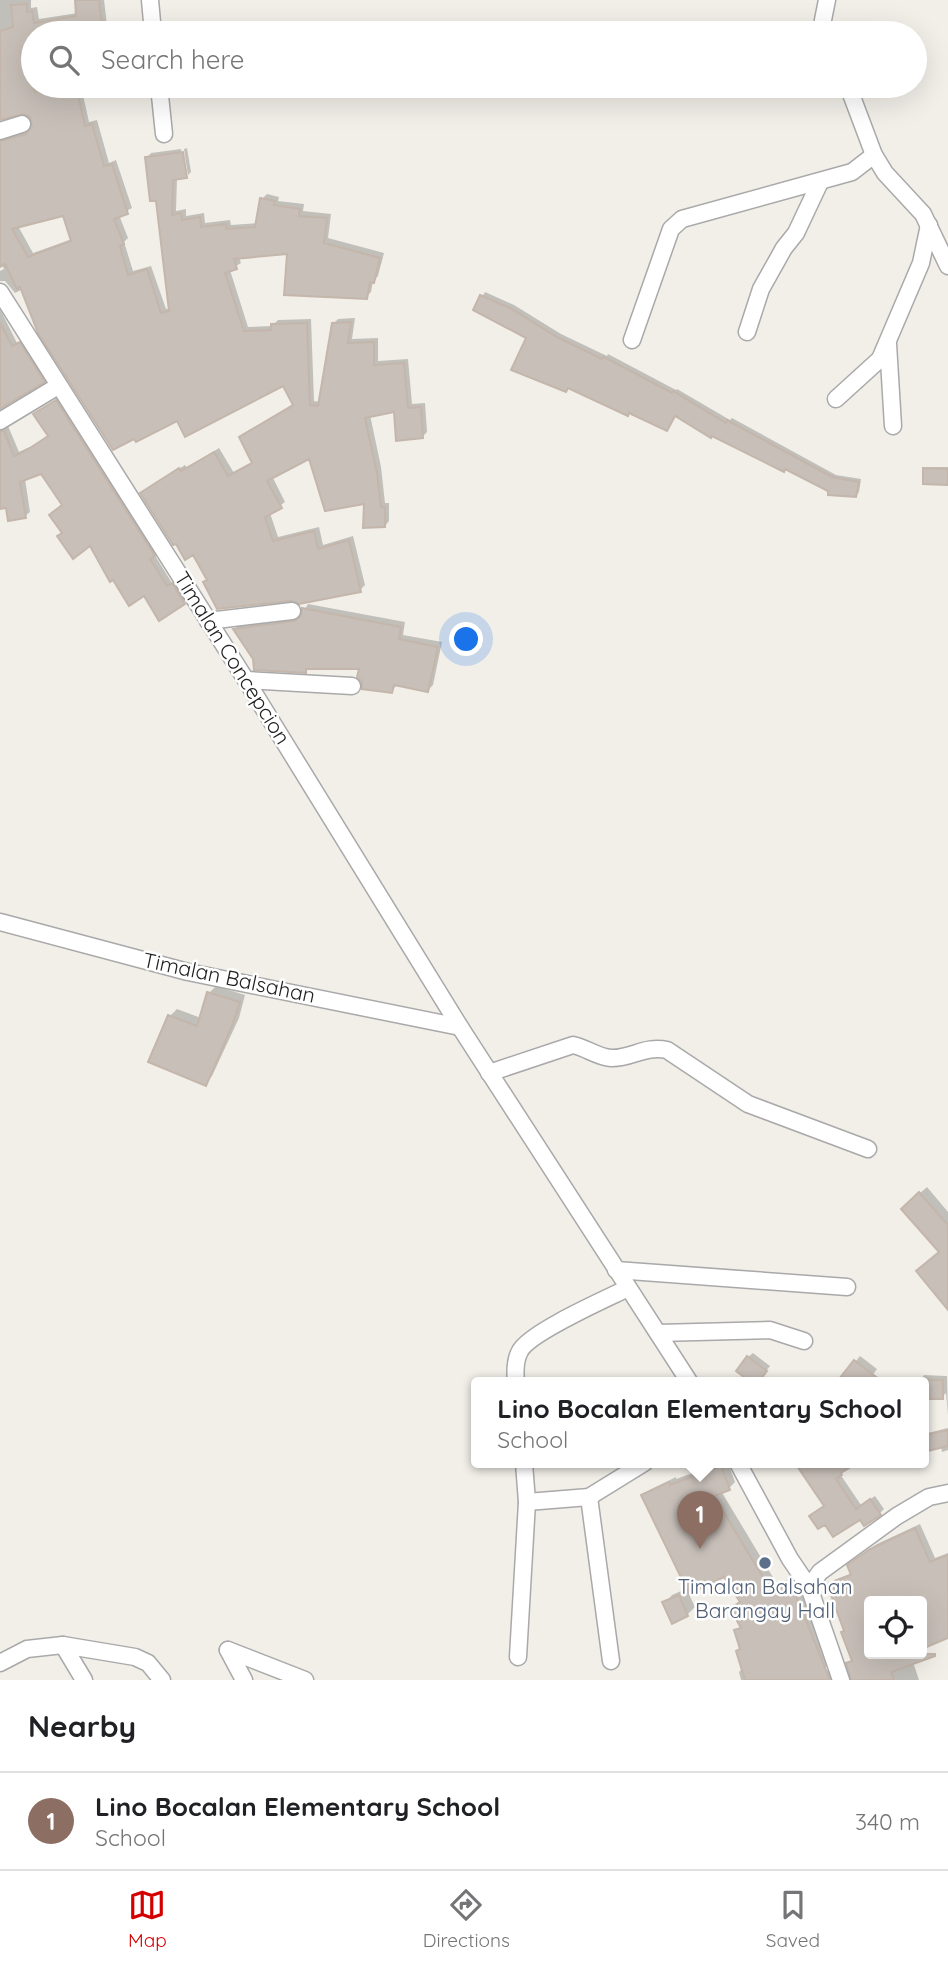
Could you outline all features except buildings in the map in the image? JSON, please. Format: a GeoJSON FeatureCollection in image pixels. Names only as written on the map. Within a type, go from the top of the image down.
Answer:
{"type":"FeatureCollection","features":[{"type":"Feature","properties":{"kind":"street"},"geometry":{"type":"LineString","coordinates":[[150,0],[152,21]]}},
{"type":"Feature","properties":{"kind":"street"},"geometry":{"type":"LineString","coordinates":[[823,21],[827,0]]}},
{"type":"Feature","properties":{"kind":"street"},"geometry":{"type":"LineString","coordinates":[[160,98],[164,134]]}},
{"type":"Feature","properties":{"kind":"street"},"geometry":{"type":"LineString","coordinates":[[853,98],[874,155],[886,173],[923,214],[948,266]]}},
{"type":"Feature","properties":{"kind":"street"},"geometry":{"type":"LineString","coordinates":[[0,131],[22,124]]}},
{"type":"Feature","properties":{"kind":"street"},"geometry":{"type":"LineString","coordinates":[[632,340],[671,229],[682,219],[852,172],[874,155]]}},
{"type":"Feature","properties":{"kind":"street"},"geometry":{"type":"LineString","coordinates":[[747,332],[761,289],[784,248],[796,233],[820,182]]}},
{"type":"Feature","properties":{"kind":"street"},"geometry":{"type":"LineString","coordinates":[[836,399],[874,365],[888,342],[921,263],[929,225]]}},
{"type":"Feature","properties":{"kind":"street","name":"Timalan Concepcion"},"geometry":{"type":"LineString","coordinates":[[0,292],[246,680],[489,1073],[686,1377]]}},
{"type":"Feature","properties":{"kind":"street"},"geometry":{"type":"LineString","coordinates":[[888,342],[893,426]]}},
{"type":"Feature","properties":{"kind":"street"},"geometry":{"type":"LineString","coordinates":[[0,421],[58,386]]}},
{"type":"Feature","properties":{"kind":"street"},"geometry":{"type":"LineString","coordinates":[[208,621],[292,611]]}},
{"type":"Feature","properties":{"kind":"street"},"geometry":{"type":"LineString","coordinates":[[246,680],[352,686]]}},
{"type":"Feature","properties":{"kind":"street","name":"Timalan Balsahan"},"geometry":{"type":"LineString","coordinates":[[0,922],[188,972],[460,1027]]}},
{"type":"Feature","properties":{"kind":"street"},"geometry":{"type":"LineString","coordinates":[[489,1073],[573,1045],[599,1056],[613,1058],[654,1047],[667,1050],[748,1104],[868,1149]]}},
{"type":"Feature","properties":{"kind":"street"},"geometry":{"type":"LineString","coordinates":[[616,1270],[847,1287]]}},
{"type":"Feature","properties":{"kind":"street"},"geometry":{"type":"LineString","coordinates":[[516,1377],[521,1350],[537,1335],[628,1288]]}},
{"type":"Feature","properties":{"kind":"street"},"geometry":{"type":"LineString","coordinates":[[658,1333],[770,1330],[804,1341]]}},
{"type":"Feature","properties":{"kind":"street"},"geometry":{"type":"LineString","coordinates":[[518,1657],[527,1502],[524,1468]]}},
{"type":"Feature","properties":{"kind":"street"},"geometry":{"type":"LineString","coordinates":[[527,1502],[589,1497],[636,1468]]}},
{"type":"Feature","properties":{"kind":"street"},"geometry":{"type":"LineString","coordinates":[[741,1468],[790,1559],[809,1587],[841,1680]]}},
{"type":"Feature","properties":{"kind":"street"},"geometry":{"type":"LineString","coordinates":[[809,1587],[820,1572],[897,1516],[929,1497],[948,1493]]}},
{"type":"Feature","properties":{"kind":"street"},"geometry":{"type":"LineString","coordinates":[[589,1497],[611,1661]]}},
{"type":"Feature","properties":{"kind":"street"},"geometry":{"type":"LineString","coordinates":[[0,1663],[27,1649],[63,1645],[135,1657],[148,1663],[162,1680]]}},
{"type":"Feature","properties":{"kind":"street"},"geometry":{"type":"LineString","coordinates":[[63,1645],[83,1680]]}},
{"type":"Feature","properties":{"kind":"street"},"geometry":{"type":"LineString","coordinates":[[244,1680],[228,1650],[305,1680]]}},
{"type":"Feature","properties":{"kind":"place","name":"Lino Bocalan Elementary School"},"geometry":{"type":"Point","coordinates":[700,1549]}},
{"type":"Feature","properties":{"kind":"place","name":"Timalan Balsahan Barangay Hall"},"geometry":{"type":"Point","coordinates":[765,1563]}}]}
